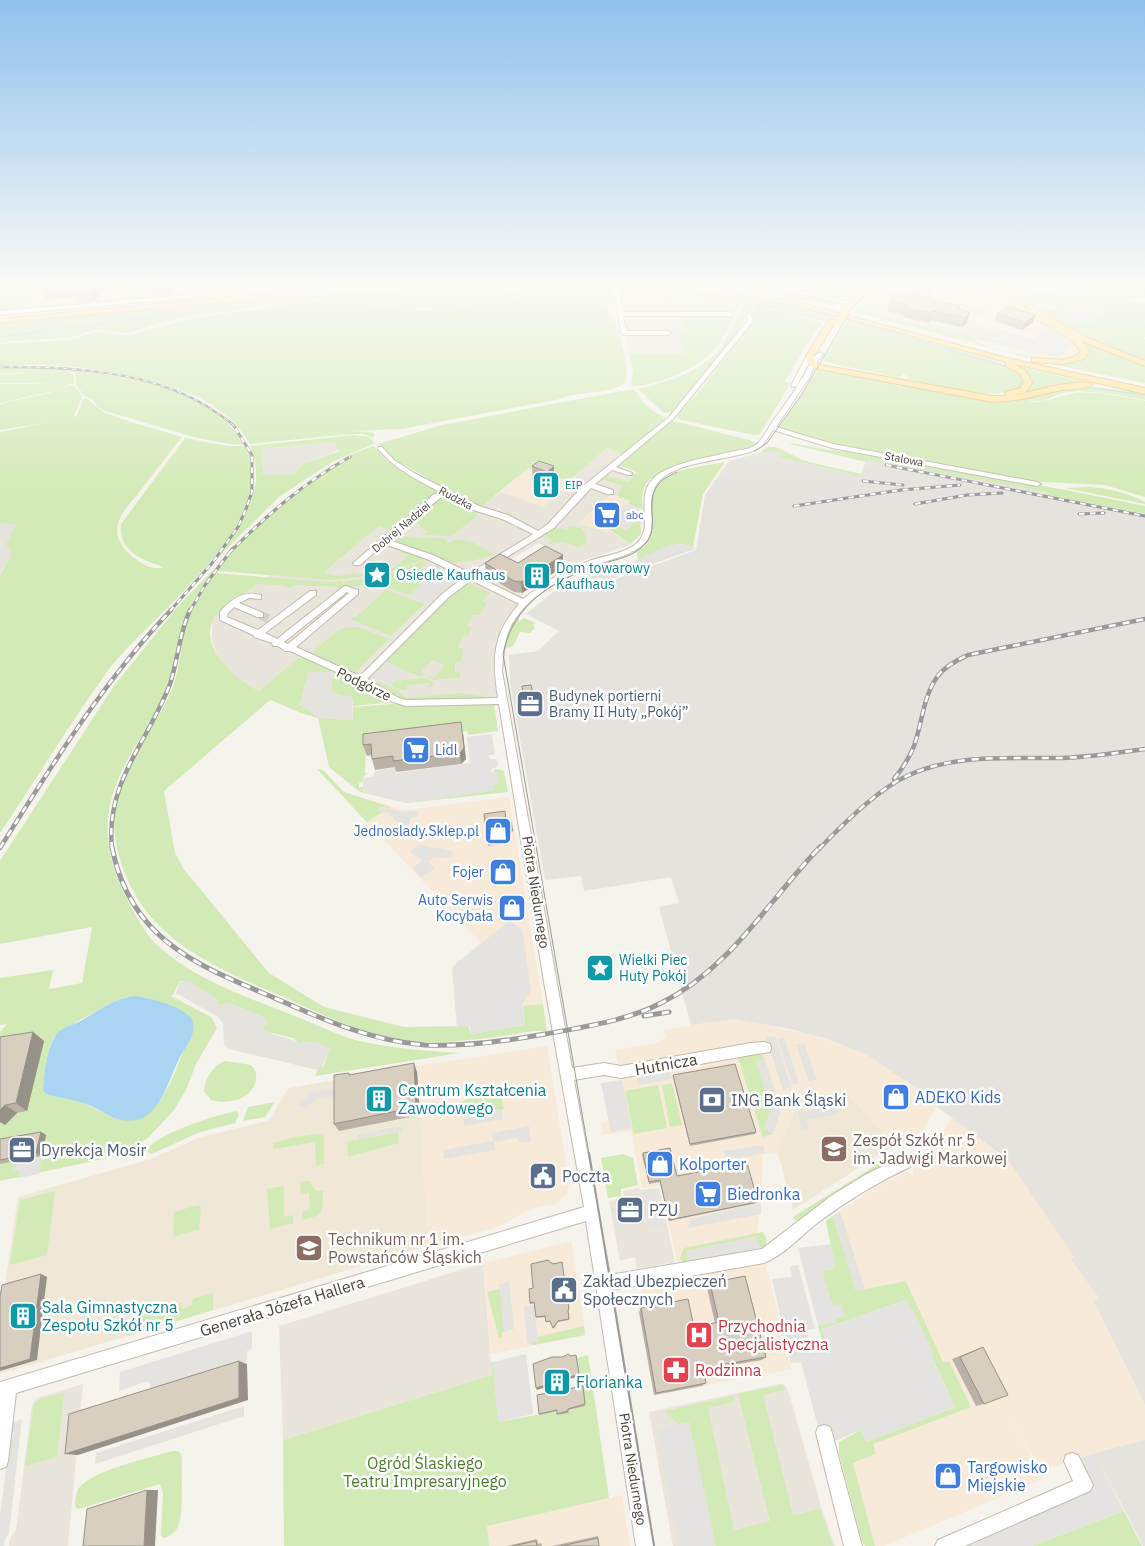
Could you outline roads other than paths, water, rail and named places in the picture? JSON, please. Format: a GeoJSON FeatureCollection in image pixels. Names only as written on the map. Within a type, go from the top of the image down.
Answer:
{"type":"FeatureCollection","features":[{"type":"Feature","properties":{"kind":"main road","name":"Piotra Niedurnego"},"geometry":{"type":"LineString","coordinates":[[809,365],[815,355]]}},
{"type":"Feature","properties":{"kind":"main road"},"geometry":{"type":"LineString","coordinates":[[820,355],[821,360],[829,367],[992,399],[1019,398],[1077,386],[1144,389]]}},
{"type":"Feature","properties":{"kind":"main road"},"geometry":{"type":"LineString","coordinates":[[809,365],[817,368],[829,367],[982,394],[1019,392],[1027,385],[1027,378],[1015,367],[981,355]]}},
{"type":"Feature","properties":{"kind":"main road"},"geometry":{"type":"LineString","coordinates":[[987,355],[1056,373],[1144,389]]}},
{"type":"Feature","properties":{"kind":"main road"},"geometry":{"type":"LineString","coordinates":[[1005,355],[1144,389]]}},
{"type":"Feature","properties":{"kind":"main road"},"geometry":{"type":"LineString","coordinates":[[1008,356],[1056,362],[1074,360],[1082,355]]}},
{"type":"Feature","properties":{"kind":"main road"},"geometry":{"type":"LineString","coordinates":[[1122,355],[1145,364]]}},
{"type":"Feature","properties":{"kind":"street"},"geometry":{"type":"LineString","coordinates":[[361,680],[445,596],[552,524],[590,484],[671,418],[723,355]]}},
{"type":"Feature","properties":{"kind":"street","name":"Piotra Niedurnego"},"geometry":{"type":"LineString","coordinates":[[645,1546],[592,1212],[498,671],[499,646],[508,622],[524,603],[547,584],[567,573],[628,551],[640,544],[646,534],[648,492],[659,477],[684,466],[753,449],[762,442],[790,402],[809,365],[819,355]]}},
{"type":"Feature","properties":{"kind":"street","name":"Stalowa"},"geometry":{"type":"LineString","coordinates":[[772,428],[832,446],[1038,484]]}},
{"type":"Feature","properties":{"kind":"street","name":"Rudzka"},"geometry":{"type":"LineString","coordinates":[[380,448],[399,465],[446,492],[476,508],[505,517],[538,534]]}},
{"type":"Feature","properties":{"kind":"street"},"geometry":{"type":"LineString","coordinates":[[610,467],[630,474]]}},
{"type":"Feature","properties":{"kind":"street"},"geometry":{"type":"LineString","coordinates":[[590,484],[610,492]]}},
{"type":"Feature","properties":{"kind":"street","name":"Dobrej Nadziei"},"geometry":{"type":"LineString","coordinates":[[357,563],[436,497],[446,492]]}},
{"type":"Feature","properties":{"kind":"street"},"geometry":{"type":"LineString","coordinates":[[383,541],[439,562],[524,603]]}},
{"type":"Feature","properties":{"kind":"street"},"geometry":{"type":"LineString","coordinates":[[276,644],[346,589],[356,592],[288,649]]}},
{"type":"Feature","properties":{"kind":"street"},"geometry":{"type":"LineString","coordinates":[[257,635],[272,620],[313,593]]}},
{"type":"Feature","properties":{"kind":"street"},"geometry":{"type":"LineString","coordinates":[[234,604],[246,595],[258,597]]}},
{"type":"Feature","properties":{"kind":"street"},"geometry":{"type":"LineString","coordinates":[[234,604],[260,615]]}},
{"type":"Feature","properties":{"kind":"street","name":"Podgórze"},"geometry":{"type":"LineString","coordinates":[[234,604],[224,612],[223,618],[276,644],[361,680],[393,698],[406,702],[504,701]]}},
{"type":"Feature","properties":{"kind":"street","name":"Hutnicza"},"geometry":{"type":"LineString","coordinates":[[567,1075],[604,1069],[621,1072],[765,1048]]}},
{"type":"Feature","properties":{"kind":"street"},"geometry":{"type":"LineString","coordinates":[[604,1284],[764,1256],[780,1247],[809,1220],[845,1196],[905,1162]]}},
{"type":"Feature","properties":{"kind":"street","name":"Generała Józefa Hallera"},"geometry":{"type":"LineString","coordinates":[[4,1389],[592,1212]]}},
{"type":"Feature","properties":{"kind":"street"},"geometry":{"type":"LineString","coordinates":[[0,1461],[4,1389]]}},
{"type":"Feature","properties":{"kind":"street"},"geometry":{"type":"LineString","coordinates":[[824,1433],[853,1546]]}},
{"type":"Feature","properties":{"kind":"street"},"geometry":{"type":"LineString","coordinates":[[944,1546],[1084,1485],[1072,1461]]}},
{"type":"Feature","properties":{"kind":"water"},"geometry":{"type":"Polygon","coordinates":[[[137,996],[159,1001],[183,1011],[192,1020],[193,1025],[190,1040],[163,1094],[152,1111],[145,1117],[137,1120],[121,1120],[83,1103],[46,1094],[43,1091],[46,1063],[49,1049],[58,1033],[109,1004],[137,996]]]}},
{"type":"Feature","properties":{"kind":"waterway"},"geometry":{"type":"LineString","coordinates":[[968,355],[1008,367]]}},
{"type":"Feature","properties":{"kind":"waterway"},"geometry":{"type":"LineString","coordinates":[[1017,372],[1023,381],[1017,389]]}},
{"type":"Feature","properties":{"kind":"waterway"},"geometry":{"type":"LineString","coordinates":[[1085,387],[1145,395]]}},
{"type":"Feature","properties":{"kind":"tunnel"},"geometry":{"type":"LineString","coordinates":[[260,615],[269,619]]}},
{"type":"Feature","properties":{"kind":"tram line"},"geometry":{"type":"LineString","coordinates":[[755,451],[767,443],[802,394],[825,355]]}},
{"type":"Feature","properties":{"kind":"tram line"},"geometry":{"type":"LineString","coordinates":[[589,1154],[503,654],[508,636],[516,621],[537,596],[566,578],[621,558],[641,548],[651,534],[652,503],[656,488],[665,478],[677,472]]}},
{"type":"Feature","properties":{"kind":"tram line"},"geometry":{"type":"LineString","coordinates":[[589,1153],[654,1546]]}},
{"type":"Feature","properties":{"kind":"railway"},"geometry":{"type":"LineString","coordinates":[[0,367],[84,370],[141,380],[168,388],[194,399],[234,426]]}},
{"type":"Feature","properties":{"kind":"railway"},"geometry":{"type":"LineString","coordinates":[[170,611],[213,562],[238,527],[252,492],[252,455],[234,426]]}},
{"type":"Feature","properties":{"kind":"railway"},"geometry":{"type":"LineString","coordinates":[[230,552],[257,526],[301,489],[350,457]]}},
{"type":"Feature","properties":{"kind":"railway"},"geometry":{"type":"LineString","coordinates":[[886,465],[1145,516]]}},
{"type":"Feature","properties":{"kind":"railway"},"geometry":{"type":"LineString","coordinates":[[863,481],[903,485]]}},
{"type":"Feature","properties":{"kind":"railway"},"geometry":{"type":"LineString","coordinates":[[794,506],[901,490],[960,485]]}},
{"type":"Feature","properties":{"kind":"railway"},"geometry":{"type":"LineString","coordinates":[[915,504],[967,495],[1002,493]]}},
{"type":"Feature","properties":{"kind":"railway"},"geometry":{"type":"LineString","coordinates":[[1079,514],[1104,513]]}},
{"type":"Feature","properties":{"kind":"railway"},"geometry":{"type":"LineString","coordinates":[[230,552],[233,548]]}},
{"type":"Feature","properties":{"kind":"railway"},"geometry":{"type":"LineString","coordinates":[[190,611],[205,585],[230,552]]}},
{"type":"Feature","properties":{"kind":"railway"},"geometry":{"type":"LineString","coordinates":[[0,848],[59,755],[101,695],[146,637],[171,610]]}},
{"type":"Feature","properties":{"kind":"railway"},"geometry":{"type":"LineString","coordinates":[[112,847],[115,803],[121,783],[170,684],[183,628],[190,610]]}},
{"type":"Feature","properties":{"kind":"railway"},"geometry":{"type":"LineString","coordinates":[[894,779],[905,764],[914,746],[932,685],[940,673],[951,664],[968,655],[1145,619]]}},
{"type":"Feature","properties":{"kind":"railway"},"geometry":{"type":"LineString","coordinates":[[819,849],[872,799],[896,782],[925,769],[963,760],[1061,758],[1145,749]]}},
{"type":"Feature","properties":{"kind":"railway"},"geometry":{"type":"LineString","coordinates":[[112,847],[122,882],[139,913],[167,942],[194,961],[240,983],[365,1034],[405,1043],[425,1045],[500,1041],[575,1029],[619,1019],[661,1003],[685,989],[728,953],[820,847]]}},
{"type":"Feature","properties":{"kind":"railway"},"geometry":{"type":"LineString","coordinates":[[644,1016],[669,1012]]}},
{"type":"Feature","properties":{"kind":"place","name":"EIP"},"geometry":{"type":"Point","coordinates":[546,485]}},
{"type":"Feature","properties":{"kind":"place","name":"abc"},"geometry":{"type":"Point","coordinates":[607,515]}},
{"type":"Feature","properties":{"kind":"place","name":"Osiedle Kaufhaus"},"geometry":{"type":"Point","coordinates":[377,575]}},
{"type":"Feature","properties":{"kind":"place","name":"Dom towarowy Kaufhaus"},"geometry":{"type":"Point","coordinates":[537,576]}},
{"type":"Feature","properties":{"kind":"place","name":"Budynek portierni Bramy II Huty „Pokój”"},"geometry":{"type":"Point","coordinates":[530,704]}},
{"type":"Feature","properties":{"kind":"place","name":"Lidl"},"geometry":{"type":"Point","coordinates":[416,750]}},
{"type":"Feature","properties":{"kind":"place","name":"Jednoslady.Sklep.pl"},"geometry":{"type":"Point","coordinates":[498,831]}},
{"type":"Feature","properties":{"kind":"place","name":"Fojer"},"geometry":{"type":"Point","coordinates":[503,872]}},
{"type":"Feature","properties":{"kind":"place","name":"Auto Serwis Kocybała"},"geometry":{"type":"Point","coordinates":[512,908]}},
{"type":"Feature","properties":{"kind":"place","name":"Wielki Piec Huty Pokój"},"geometry":{"type":"Point","coordinates":[600,968]}},
{"type":"Feature","properties":{"kind":"place","name":"ADEKO Kids"},"geometry":{"type":"Point","coordinates":[896,1097]}},
{"type":"Feature","properties":{"kind":"place","name":"Centrum Kształcenia Zawodowego"},"geometry":{"type":"Point","coordinates":[379,1099]}},
{"type":"Feature","properties":{"kind":"place","name":"ING Bank Śląski"},"geometry":{"type":"Point","coordinates":[712,1100]}},
{"type":"Feature","properties":{"kind":"place","name":"Zespół Szkół nr 5 im. Jadwigi Markowej"},"geometry":{"type":"Point","coordinates":[834,1149]}},
{"type":"Feature","properties":{"kind":"place","name":"Dyrekcja Mosir"},"geometry":{"type":"Point","coordinates":[22,1150]}},
{"type":"Feature","properties":{"kind":"place","name":"Kolporter"},"geometry":{"type":"Point","coordinates":[660,1164]}},
{"type":"Feature","properties":{"kind":"place","name":"Poczta"},"geometry":{"type":"Point","coordinates":[543,1176]}},
{"type":"Feature","properties":{"kind":"place","name":"Biedronka"},"geometry":{"type":"Point","coordinates":[708,1194]}},
{"type":"Feature","properties":{"kind":"place","name":"PZU"},"geometry":{"type":"Point","coordinates":[630,1210]}},
{"type":"Feature","properties":{"kind":"place","name":"Technikum nr 1 im. Powstańców Śląskich"},"geometry":{"type":"Point","coordinates":[309,1248]}},
{"type":"Feature","properties":{"kind":"place","name":"Zakład Ubezpieczeń Społecznych"},"geometry":{"type":"Point","coordinates":[564,1290]}},
{"type":"Feature","properties":{"kind":"place","name":"Sala Gimnastyczna Zespołu Szkół nr 5"},"geometry":{"type":"Point","coordinates":[23,1316]}},
{"type":"Feature","properties":{"kind":"place","name":"Przychodnia Specjalistyczna"},"geometry":{"type":"Point","coordinates":[699,1335]}},
{"type":"Feature","properties":{"kind":"place","name":"Rodzinna"},"geometry":{"type":"Point","coordinates":[676,1370]}},
{"type":"Feature","properties":{"kind":"place","name":"Florianka"},"geometry":{"type":"Point","coordinates":[557,1382]}},
{"type":"Feature","properties":{"kind":"place","name":"Targowisko Miejskie"},"geometry":{"type":"Point","coordinates":[948,1476]}},
{"type":"Feature","properties":{"kind":"park label","name":"Ogród Ślaskiego Teatru Impresaryjnego"},"geometry":{"type":"Point","coordinates":[425,1472]}}]}
